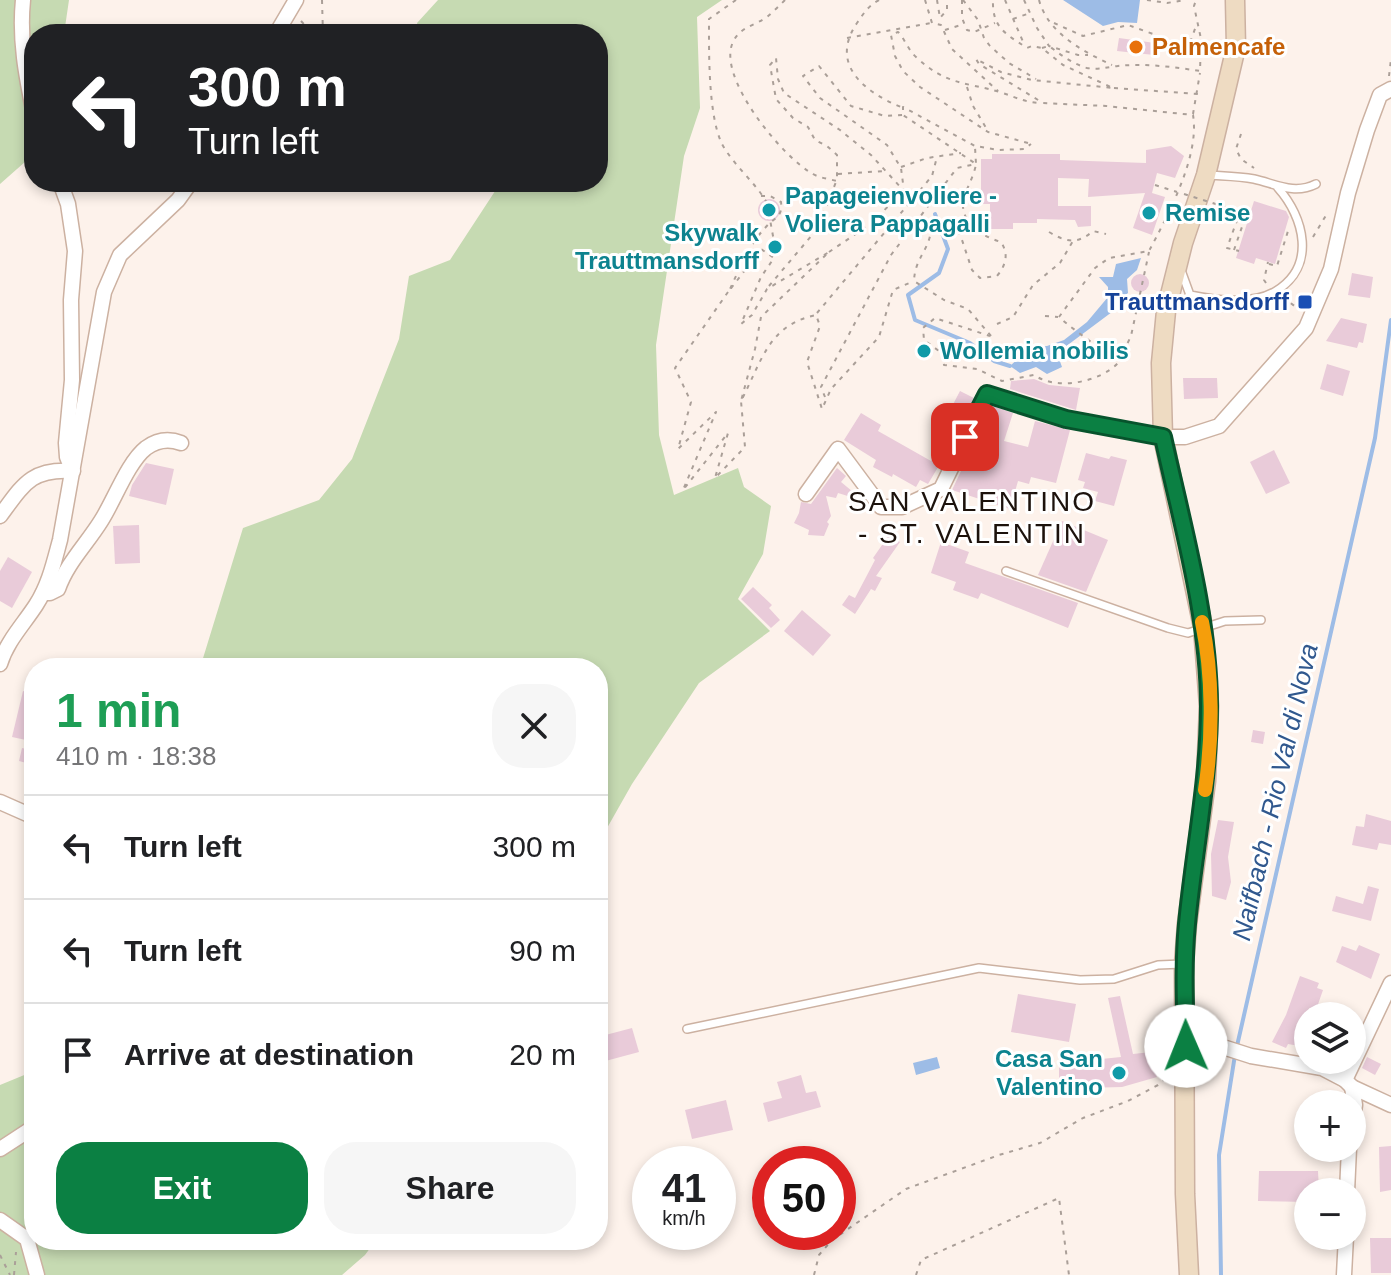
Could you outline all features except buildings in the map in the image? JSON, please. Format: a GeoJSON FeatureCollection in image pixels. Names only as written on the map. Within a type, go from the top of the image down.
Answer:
{"type":"FeatureCollection","features":[{"type":"Feature","properties":{"kind":"main road"},"geometry":{"type":"LineString","coordinates":[[1189,1275],[1185,1194],[1184,964],[1206,781],[1209,706],[1203,627],[1163,437],[1161,363],[1166,311],[1206,175],[1236,47],[1235,0]]}},
{"type":"Feature","properties":{"kind":"street"},"geometry":{"type":"LineString","coordinates":[[23,0],[21,29],[24,62]]}},
{"type":"Feature","properties":{"kind":"street"},"geometry":{"type":"LineString","coordinates":[[282,24],[294,6]]}},
{"type":"Feature","properties":{"kind":"street"},"geometry":{"type":"LineString","coordinates":[[806,494],[838,449],[881,507],[902,507],[941,489],[987,394],[1066,419],[1163,437],[1185,437],[1219,426],[1306,328],[1331,269],[1348,193],[1367,130],[1380,95],[1391,89]]}},
{"type":"Feature","properties":{"kind":"street"},"geometry":{"type":"LineString","coordinates":[[64,192],[75,251],[71,300],[72,380],[66,443],[67,457],[73,471]]}},
{"type":"Feature","properties":{"kind":"street"},"geometry":{"type":"LineString","coordinates":[[0,664],[6,647],[43,593],[60,540],[104,292],[120,255],[184,192]]}},
{"type":"Feature","properties":{"kind":"street"},"geometry":{"type":"LineString","coordinates":[[43,593],[58,589],[64,573],[100,523],[139,455],[158,441],[171,439],[181,443]]}},
{"type":"Feature","properties":{"kind":"street"},"geometry":{"type":"LineString","coordinates":[[0,516],[26,482],[37,473],[51,469],[73,471]]}},
{"type":"Feature","properties":{"kind":"street"},"geometry":{"type":"LineString","coordinates":[[0,802],[24,813]]}},
{"type":"Feature","properties":{"kind":"street"},"geometry":{"type":"LineString","coordinates":[[1350,1090],[1348,1083],[1391,983]]}},
{"type":"Feature","properties":{"kind":"street"},"geometry":{"type":"LineString","coordinates":[[1186,1046],[1226,1048],[1251,1056],[1322,1068],[1391,1105]]}},
{"type":"Feature","properties":{"kind":"street"},"geometry":{"type":"LineString","coordinates":[[0,1149],[24,1133]]}},
{"type":"Feature","properties":{"kind":"street"},"geometry":{"type":"LineString","coordinates":[[0,1220],[24,1237]]}},
{"type":"Feature","properties":{"kind":"street"},"geometry":{"type":"LineString","coordinates":[[30,1250],[37,1275]]}},
{"type":"Feature","properties":{"kind":"street"},"geometry":{"type":"LineString","coordinates":[[1344,1275],[1345,1250]]}},
{"type":"Feature","properties":{"kind":"lane"},"geometry":{"type":"LineString","coordinates":[[1206,175],[1254,179],[1278,188],[1306,189],[1316,184]]}},
{"type":"Feature","properties":{"kind":"lane"},"geometry":{"type":"LineString","coordinates":[[1180,255],[1184,282],[1190,295],[1242,299],[1276,291],[1291,276],[1303,248],[1302,230],[1295,210],[1278,188]]}},
{"type":"Feature","properties":{"kind":"lane"},"geometry":{"type":"LineString","coordinates":[[1006,571],[1188,633],[1225,621],[1261,620]]}},
{"type":"Feature","properties":{"kind":"lane"},"geometry":{"type":"LineString","coordinates":[[687,1029],[979,968],[1103,980],[1158,965],[1184,964]]}},
{"type":"Feature","properties":{"kind":"path"},"geometry":{"type":"LineString","coordinates":[[322,0],[323,24]]}},
{"type":"Feature","properties":{"kind":"path"},"geometry":{"type":"LineString","coordinates":[[736,0],[709,19],[711,93],[721,141],[767,203],[775,247]]}},
{"type":"Feature","properties":{"kind":"path"},"geometry":{"type":"LineString","coordinates":[[785,0],[765,19],[742,29],[731,45],[731,68],[748,105],[784,151],[813,174],[837,181]]}},
{"type":"Feature","properties":{"kind":"path"},"geometry":{"type":"LineString","coordinates":[[879,0],[868,6],[847,38],[848,61],[859,84],[881,99],[903,107],[975,146],[999,150],[1024,149],[1031,144],[988,132],[911,79],[895,56],[891,35],[898,32],[913,55],[940,76],[1027,103],[1106,106],[1193,115]]}},
{"type":"Feature","properties":{"kind":"path"},"geometry":{"type":"LineString","coordinates":[[925,0],[932,23]]}},
{"type":"Feature","properties":{"kind":"path"},"geometry":{"type":"LineString","coordinates":[[937,0],[940,18],[947,10],[947,0]]}},
{"type":"Feature","properties":{"kind":"path"},"geometry":{"type":"LineString","coordinates":[[962,0],[990,46],[1009,63],[1040,81]]}},
{"type":"Feature","properties":{"kind":"path"},"geometry":{"type":"LineString","coordinates":[[962,0],[962,18],[967,30],[974,32],[996,22]]}},
{"type":"Feature","properties":{"kind":"path"},"geometry":{"type":"LineString","coordinates":[[992,14],[993,0]]}},
{"type":"Feature","properties":{"kind":"path"},"geometry":{"type":"LineString","coordinates":[[1005,0],[1020,40],[1027,48]]}},
{"type":"Feature","properties":{"kind":"path"},"geometry":{"type":"LineString","coordinates":[[1024,0],[1049,46],[1064,58],[1085,67],[1200,71]]}},
{"type":"Feature","properties":{"kind":"path"},"geometry":{"type":"LineString","coordinates":[[1039,0],[1045,16],[1083,36],[1128,25],[1156,35],[1175,56],[1186,54],[1197,25]]}},
{"type":"Feature","properties":{"kind":"path"},"geometry":{"type":"LineString","coordinates":[[1147,0],[1167,3],[1185,0]]}},
{"type":"Feature","properties":{"kind":"path"},"geometry":{"type":"LineString","coordinates":[[943,354],[944,365],[977,369],[1002,381],[1034,375],[1043,382],[1072,383],[1108,374],[1118,363],[1131,336],[1149,251],[1178,192],[1195,129],[1193,115],[1198,94],[1201,39],[1194,6],[1196,0]]}},
{"type":"Feature","properties":{"kind":"path"},"geometry":{"type":"LineString","coordinates":[[294,6],[306,24]]}},
{"type":"Feature","properties":{"kind":"path"},"geometry":{"type":"LineString","coordinates":[[989,10],[1007,34],[1027,48]]}},
{"type":"Feature","properties":{"kind":"path"},"geometry":{"type":"LineString","coordinates":[[962,18],[967,13],[973,14]]}},
{"type":"Feature","properties":{"kind":"path"},"geometry":{"type":"LineString","coordinates":[[1013,19],[1031,13]]}},
{"type":"Feature","properties":{"kind":"path"},"geometry":{"type":"LineString","coordinates":[[847,38],[932,23],[941,25],[952,49],[999,92]]}},
{"type":"Feature","properties":{"kind":"path"},"geometry":{"type":"LineString","coordinates":[[1054,23],[1058,34],[1089,55],[1114,66]]}},
{"type":"Feature","properties":{"kind":"path"},"geometry":{"type":"LineString","coordinates":[[944,31],[963,24]]}},
{"type":"Feature","properties":{"kind":"path"},"geometry":{"type":"LineString","coordinates":[[1027,48],[1049,46],[1078,55],[1089,55]]}},
{"type":"Feature","properties":{"kind":"path"},"geometry":{"type":"LineString","coordinates":[[1042,48],[1063,65],[1113,88]]}},
{"type":"Feature","properties":{"kind":"path"},"geometry":{"type":"LineString","coordinates":[[829,252],[761,317],[741,401],[745,447],[715,478],[728,433],[683,490],[716,412],[678,449],[691,402],[675,368],[761,249],[774,258],[761,277],[741,324],[752,315],[767,289],[818,228],[837,181],[837,155],[815,140],[808,127],[793,118],[776,99],[770,65],[776,58],[778,79],[784,93],[871,155],[904,191]]}},
{"type":"Feature","properties":{"kind":"path"},"geometry":{"type":"LineString","coordinates":[[1043,103],[979,64],[976,59],[1016,77],[1040,81],[1198,94]]}},
{"type":"Feature","properties":{"kind":"path"},"geometry":{"type":"LineString","coordinates":[[904,191],[901,168],[887,145],[820,98],[803,76],[819,66],[851,106],[885,116],[903,115],[976,164]]}},
{"type":"Feature","properties":{"kind":"path"},"geometry":{"type":"LineString","coordinates":[[967,86],[973,106],[988,132]]}},
{"type":"Feature","properties":{"kind":"path"},"geometry":{"type":"LineString","coordinates":[[903,107],[903,115]]}},
{"type":"Feature","properties":{"kind":"path"},"geometry":{"type":"LineString","coordinates":[[1241,134],[1236,149],[1241,159],[1262,174],[1266,183]]}},
{"type":"Feature","properties":{"kind":"path"},"geometry":{"type":"LineString","coordinates":[[914,281],[915,264],[930,241],[931,231],[941,224],[960,234],[975,276],[989,279],[997,276],[1003,268],[1006,254],[1001,242],[975,229],[965,216],[963,199],[973,180],[975,146]]}},
{"type":"Feature","properties":{"kind":"path"},"geometry":{"type":"LineString","coordinates":[[901,168],[962,153]]}},
{"type":"Feature","properties":{"kind":"path"},"geometry":{"type":"LineString","coordinates":[[741,401],[775,335],[795,319],[816,315],[932,176],[937,157]]}},
{"type":"Feature","properties":{"kind":"path"},"geometry":{"type":"LineString","coordinates":[[826,399],[821,387],[891,255],[957,168],[976,164]]}},
{"type":"Feature","properties":{"kind":"path"},"geometry":{"type":"LineString","coordinates":[[837,174],[885,170]]}},
{"type":"Feature","properties":{"kind":"path"},"geometry":{"type":"LineString","coordinates":[[1155,185],[1240,212],[1227,248],[1236,250],[1246,221]]}},
{"type":"Feature","properties":{"kind":"path"},"geometry":{"type":"LineString","coordinates":[[767,289],[869,225],[904,191]]}},
{"type":"Feature","properties":{"kind":"path"},"geometry":{"type":"LineString","coordinates":[[729,291],[768,225],[778,219],[782,212],[781,202],[770,196],[761,196]]}},
{"type":"Feature","properties":{"kind":"path"},"geometry":{"type":"LineString","coordinates":[[767,203],[771,202],[775,208],[768,216],[768,225]]}},
{"type":"Feature","properties":{"kind":"path"},"geometry":{"type":"LineString","coordinates":[[1268,264],[1277,266],[1295,210]]}},
{"type":"Feature","properties":{"kind":"path"},"geometry":{"type":"LineString","coordinates":[[1303,248],[1308,245],[1329,210]]}},
{"type":"Feature","properties":{"kind":"path"},"geometry":{"type":"LineString","coordinates":[[1049,232],[1067,242],[1093,231],[1106,234]]}},
{"type":"Feature","properties":{"kind":"path"},"geometry":{"type":"LineString","coordinates":[[997,324],[1013,317],[1033,285],[1060,263],[1073,241]]}},
{"type":"Feature","properties":{"kind":"path"},"geometry":{"type":"LineString","coordinates":[[1059,317],[1082,283],[1102,263],[1109,258],[1149,251]]}},
{"type":"Feature","properties":{"kind":"path"},"geometry":{"type":"LineString","coordinates":[[914,281],[944,300],[968,309],[991,336],[935,318],[923,328],[924,340],[943,354],[977,357]]}},
{"type":"Feature","properties":{"kind":"path"},"geometry":{"type":"LineString","coordinates":[[816,315],[820,326],[807,362],[822,409],[831,389],[879,337],[893,290],[914,281]]}},
{"type":"Feature","properties":{"kind":"path"},"geometry":{"type":"LineString","coordinates":[[1045,316],[1059,317],[1118,363]]}},
{"type":"Feature","properties":{"kind":"path"},"geometry":{"type":"LineString","coordinates":[[814,1275],[819,1255],[832,1240],[906,1189],[1040,1143],[1083,1118],[1128,1101],[1158,1085],[1169,1075]]}},
{"type":"Feature","properties":{"kind":"path"},"geometry":{"type":"LineString","coordinates":[[916,1275],[921,1260],[1059,1198],[1069,1275]]}},
{"type":"Feature","properties":{"kind":"path"},"geometry":{"type":"LineString","coordinates":[[0,1255],[10,1275]]}},
{"type":"Feature","properties":{"kind":"green space"},"geometry":{"type":"Polygon","coordinates":[[[0,0],[69,0],[65,24],[24,24],[24,163],[0,184],[0,0]]]}},
{"type":"Feature","properties":{"kind":"green space"},"geometry":{"type":"Polygon","coordinates":[[[438,0],[722,0],[697,17],[700,108],[684,156],[656,345],[659,435],[674,495],[738,468],[744,487],[771,506],[763,554],[738,599],[770,631],[699,683],[632,784],[608,826],[608,658],[203,658],[243,528],[319,500],[352,459],[399,339],[409,276],[450,260],[494,192],[608,192],[608,24],[417,23],[438,0]]]}},
{"type":"Feature","properties":{"kind":"green space"},"geometry":{"type":"Polygon","coordinates":[[[24,1075],[24,1250],[369,1250],[342,1275],[0,1275],[0,1085],[24,1075]]]}},
{"type":"Feature","properties":{"kind":"water"},"geometry":{"type":"Polygon","coordinates":[[[1063,0],[1140,0],[1137,23],[1118,22],[1103,26],[1063,0]]]}},
{"type":"Feature","properties":{"kind":"water"},"geometry":{"type":"Polygon","coordinates":[[[1141,258],[1137,270],[1127,279],[1128,293],[1120,299],[1116,309],[1057,353],[1062,367],[1047,374],[1036,367],[1020,373],[1010,366],[1031,347],[1064,340],[1087,322],[1108,297],[1108,287],[1099,277],[1113,277],[1116,264],[1141,258]]]}},
{"type":"Feature","properties":{"kind":"water"},"geometry":{"type":"Polygon","coordinates":[[[937,1057],[940,1068],[916,1075],[913,1063],[937,1057]]]}},
{"type":"Feature","properties":{"kind":"waterway"},"geometry":{"type":"LineString","coordinates":[[935,214],[948,249],[939,273],[908,295],[915,320],[970,343],[994,361],[1010,366]]}},
{"type":"Feature","properties":{"kind":"waterway","name":"Naifbach - Rio Val di Nova"},"geometry":{"type":"LineString","coordinates":[[1237,1046],[1375,438],[1391,320]]}},
{"type":"Feature","properties":{"kind":"waterway","name":"Naifbach - Rio Val di Nova"},"geometry":{"type":"LineString","coordinates":[[1221,1275],[1219,1155],[1235,1055]]}},
{"type":"Feature","properties":{"kind":"slow traffic"},"geometry":{"type":"LineString","coordinates":[[1202,622],[1209,706],[1205,790]]}},
{"type":"Feature","properties":{"kind":"place","name":"Palmencafe"},"geometry":{"type":"Point","coordinates":[1136,47]}},
{"type":"Feature","properties":{"kind":"place","name":"Papageienvoliere - Voliera Pappagalli"},"geometry":{"type":"Point","coordinates":[769,210]}},
{"type":"Feature","properties":{"kind":"place","name":"Remise"},"geometry":{"type":"Point","coordinates":[1149,213]}},
{"type":"Feature","properties":{"kind":"place","name":"Skywalk Trauttmansdorff"},"geometry":{"type":"Point","coordinates":[775,247]}},
{"type":"Feature","properties":{"kind":"place","name":"Trauttmansdorff"},"geometry":{"type":"Point","coordinates":[1305,302]}},
{"type":"Feature","properties":{"kind":"place","name":"Wollemia nobilis"},"geometry":{"type":"Point","coordinates":[924,351]}},
{"type":"Feature","properties":{"kind":"place","name":"Casa San Valentino"},"geometry":{"type":"Point","coordinates":[1119,1073]}},
{"type":"Feature","properties":{"kind":"district","name":"SAN VALENTINO - ST. VALENTIN"},"geometry":{"type":"Point","coordinates":[972,517]}},
{"type":"Feature","properties":{"kind":"route"},"geometry":{"type":"LineString","coordinates":[[965,437],[987,394],[1066,419],[1163,437],[1203,627],[1209,706],[1206,781],[1184,964],[1186,1046]]}}]}
